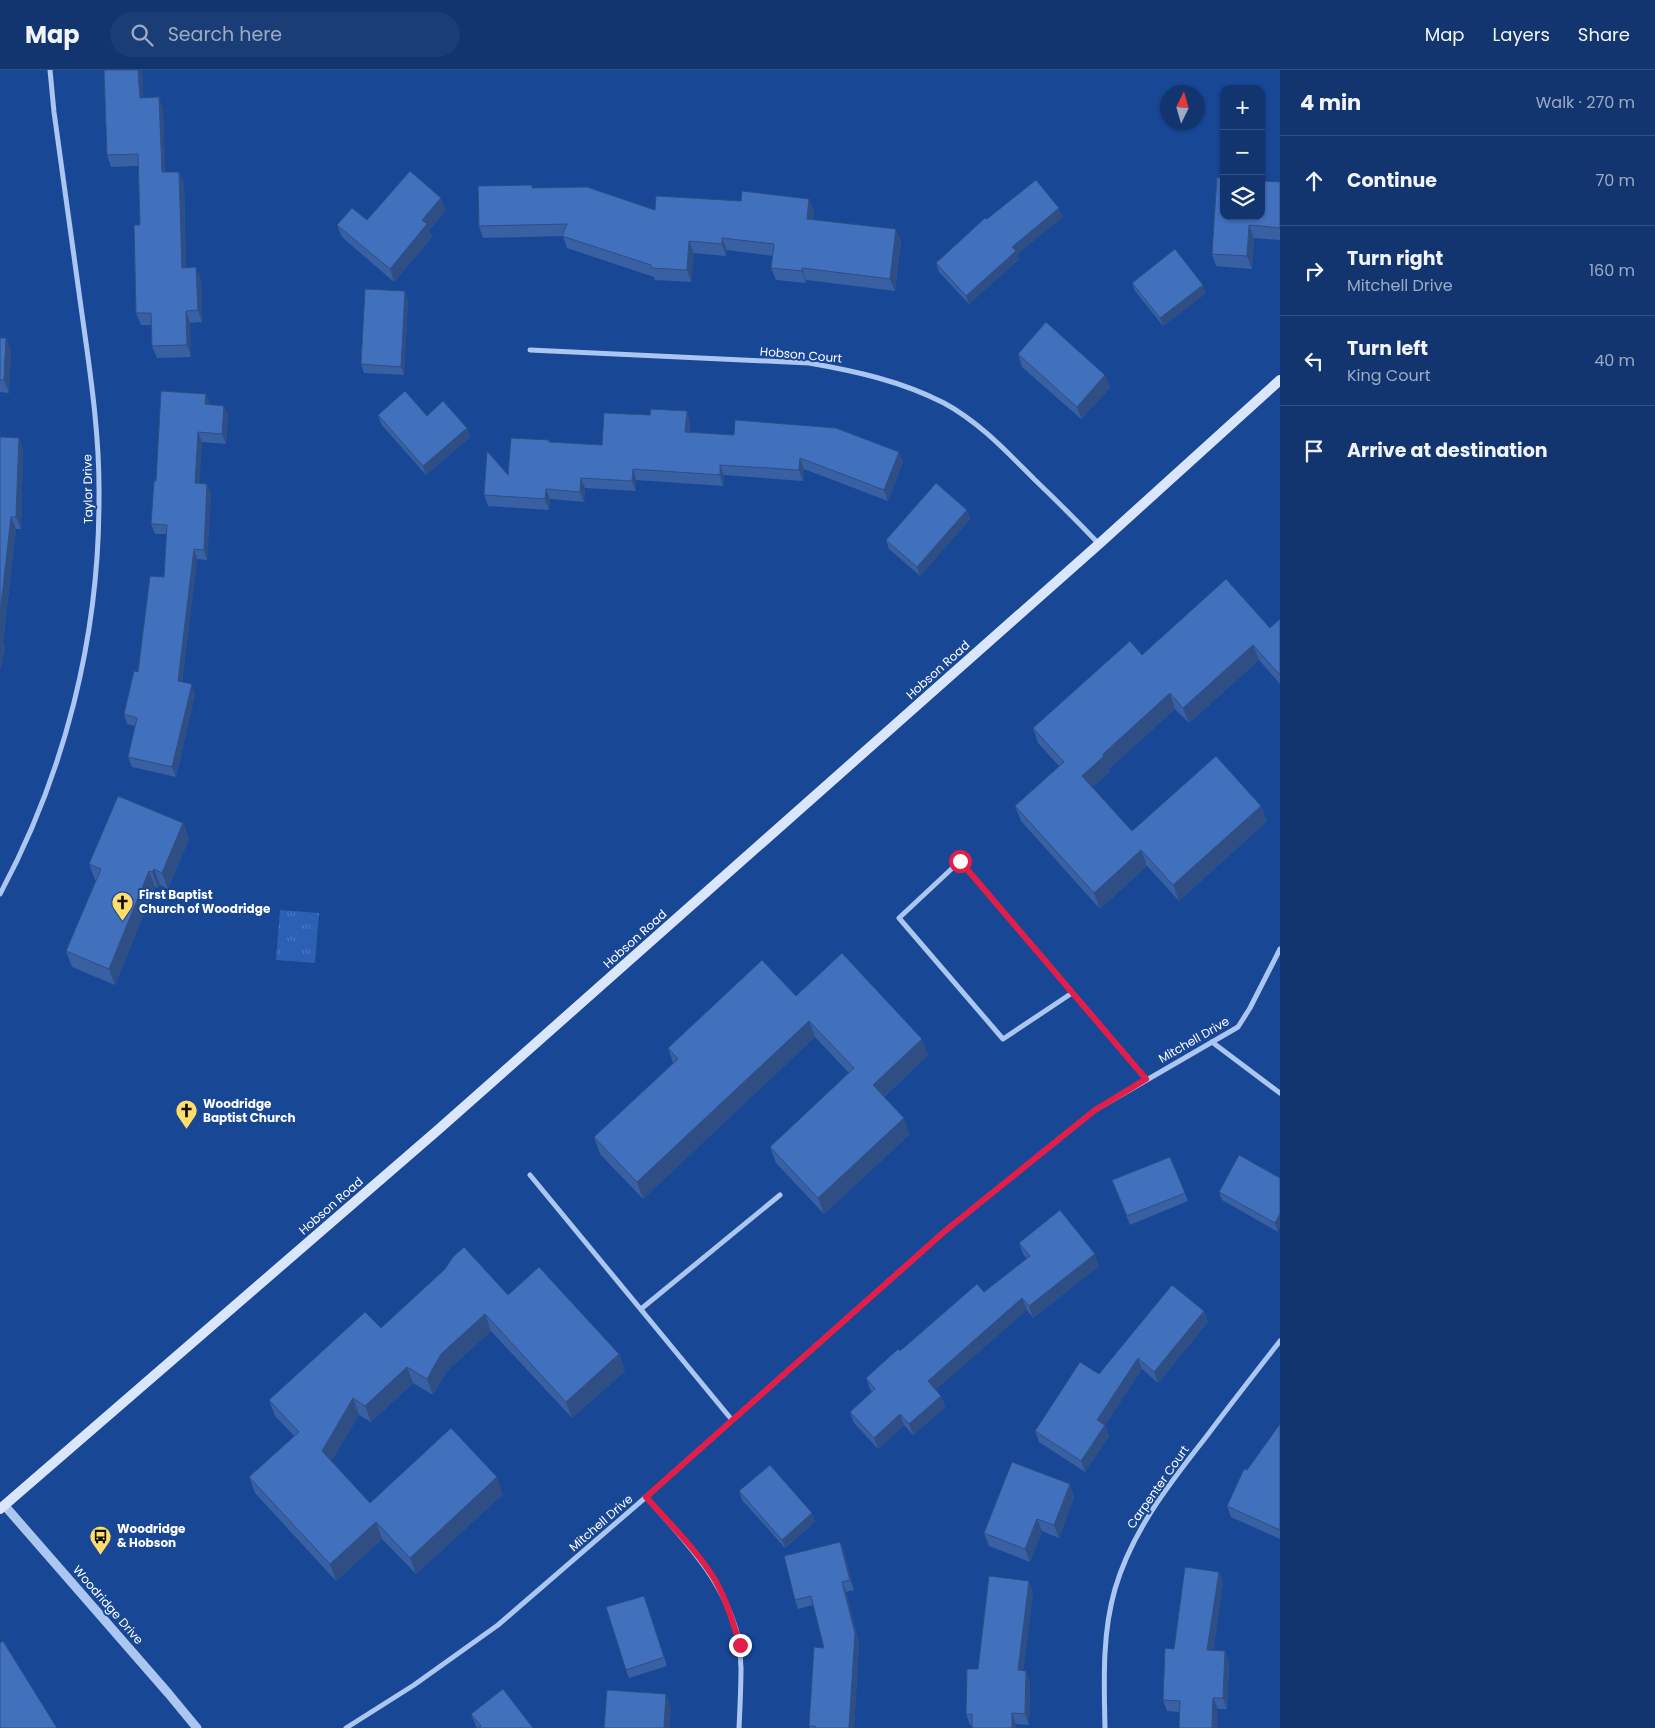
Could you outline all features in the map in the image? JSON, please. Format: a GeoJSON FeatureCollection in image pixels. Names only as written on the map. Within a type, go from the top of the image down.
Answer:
{"type":"FeatureCollection","features":[{"type":"Feature","properties":{"kind":"main road","name":"Hobson Road"},"geometry":{"type":"LineString","coordinates":[[2,1505],[439,1129],[1099,544],[1280,380]]}},
{"type":"Feature","properties":{"kind":"street","name":"Taylor Drive"},"geometry":{"type":"LineString","coordinates":[[0,894],[13,870],[46,795],[60,754],[86,650],[94,597],[98,548],[98,471],[91,379],[54,112],[50,70]]}},
{"type":"Feature","properties":{"kind":"street","name":"Hobson Court"},"geometry":{"type":"LineString","coordinates":[[530,350],[809,364],[848,370],[880,378],[925,394],[945,404],[995,439],[1099,544]]}},
{"type":"Feature","properties":{"kind":"street"},"geometry":{"type":"LineString","coordinates":[[1072,992],[1003,1038],[899,918],[960,861],[1072,992],[1146,1079]]}},
{"type":"Feature","properties":{"kind":"street","name":"Mitchell Drive"},"geometry":{"type":"LineString","coordinates":[[346,1728],[414,1685],[498,1625],[646,1497],[945,1231],[1095,1110],[1238,1027],[1250,1008],[1280,949]]}},
{"type":"Feature","properties":{"kind":"street"},"geometry":{"type":"LineString","coordinates":[[1212,1042],[1280,1093]]}},
{"type":"Feature","properties":{"kind":"street"},"geometry":{"type":"LineString","coordinates":[[530,1175],[732,1420]]}},
{"type":"Feature","properties":{"kind":"street"},"geometry":{"type":"LineString","coordinates":[[640,1309],[780,1195]]}},
{"type":"Feature","properties":{"kind":"street","name":"Carpenter Court"},"geometry":{"type":"LineString","coordinates":[[1105,1728],[1104,1668],[1107,1629],[1115,1589],[1132,1543],[1150,1511],[1280,1341]]}},
{"type":"Feature","properties":{"kind":"street"},"geometry":{"type":"LineString","coordinates":[[646,1497],[690,1546],[715,1580],[730,1613],[740,1645],[741,1692],[739,1728]]}},
{"type":"Feature","properties":{"kind":"street","name":"Woodridge Drive"},"geometry":{"type":"LineString","coordinates":[[2,1505],[168,1692],[197,1728]]}},
{"type":"Feature","properties":{"kind":"green space"},"geometry":{"type":"Polygon","coordinates":[[[280,910],[319,913],[315,963],[276,960],[280,910]]]}},
{"type":"Feature","properties":{"kind":"building"},"geometry":{"type":"Polygon","coordinates":[[[104,70],[138,70],[140,98],[159,97],[162,172],[179,172],[182,268],[196,267],[198,310],[186,311],[187,345],[152,346],[151,313],[136,313],[134,225],[140,225],[138,154],[107,155],[104,70]]]}},
{"type":"Feature","properties":{"kind":"building"},"geometry":{"type":"Polygon","coordinates":[[[410,171],[441,198],[422,220],[427,224],[390,269],[337,225],[352,208],[367,220],[410,171]]]}},
{"type":"Feature","properties":{"kind":"building"},"geometry":{"type":"Polygon","coordinates":[[[1217,177],[1220,177],[1220,220],[1265,220],[1265,181],[1280,182],[1280,228],[1249,225],[1247,256],[1212,254],[1217,177]]]}},
{"type":"Feature","properties":{"kind":"building"},"geometry":{"type":"Polygon","coordinates":[[[1036,180],[1059,208],[1012,247],[1016,251],[966,296],[936,263],[985,218],[987,219],[1036,180]]]}},
{"type":"Feature","properties":{"kind":"building"},"geometry":{"type":"Polygon","coordinates":[[[532,185],[532,188],[587,187],[655,210],[656,196],[741,201],[742,191],[809,199],[807,219],[896,229],[890,279],[802,268],[802,271],[771,268],[774,244],[722,238],[722,244],[689,241],[687,270],[651,268],[651,265],[562,236],[567,224],[479,226],[478,186],[532,185]]]}},
{"type":"Feature","properties":{"kind":"building"},"geometry":{"type":"Polygon","coordinates":[[[1175,249],[1203,285],[1160,318],[1132,283],[1175,249]]]}},
{"type":"Feature","properties":{"kind":"building"},"geometry":{"type":"Polygon","coordinates":[[[365,289],[405,291],[401,367],[361,364],[365,289]]]}},
{"type":"Feature","properties":{"kind":"building"},"geometry":{"type":"Polygon","coordinates":[[[1046,322],[1105,375],[1077,407],[1018,354],[1046,322]]]}},
{"type":"Feature","properties":{"kind":"building"},"geometry":{"type":"Polygon","coordinates":[[[0,338],[6,338],[4,380],[0,380],[0,338]]]}},
{"type":"Feature","properties":{"kind":"building"},"geometry":{"type":"Polygon","coordinates":[[[161,391],[206,394],[205,404],[224,406],[222,434],[198,432],[195,483],[207,484],[204,550],[194,549],[178,681],[192,684],[172,767],[128,757],[137,718],[124,714],[134,671],[138,672],[150,576],[164,577],[167,525],[151,524],[154,481],[156,481],[161,391]]]}},
{"type":"Feature","properties":{"kind":"building"},"geometry":{"type":"Polygon","coordinates":[[[405,391],[427,416],[443,401],[467,428],[423,466],[378,415],[405,391]]]}},
{"type":"Feature","properties":{"kind":"building"},"geometry":{"type":"Polygon","coordinates":[[[651,409],[687,411],[685,432],[734,435],[735,420],[836,428],[899,452],[884,490],[800,458],[799,470],[720,465],[720,475],[633,469],[632,481],[581,478],[580,492],[546,489],[545,499],[484,495],[487,451],[508,475],[511,438],[602,445],[604,413],[650,415],[651,409]]]}},
{"type":"Feature","properties":{"kind":"building"},"geometry":{"type":"Polygon","coordinates":[[[0,437],[19,438],[16,517],[11,517],[0,614],[0,437]]]}},
{"type":"Feature","properties":{"kind":"building"},"geometry":{"type":"Polygon","coordinates":[[[936,483],[967,510],[917,567],[886,540],[936,483]]]}},
{"type":"Feature","properties":{"kind":"building"},"geometry":{"type":"Polygon","coordinates":[[[1226,579],[1270,628],[1280,619],[1280,675],[1253,645],[1183,708],[1170,693],[1103,754],[1104,756],[1082,776],[1132,831],[1216,756],[1261,806],[1173,885],[1141,850],[1094,893],[1015,806],[1064,762],[1033,728],[1130,641],[1142,655],[1226,579]]]}},
{"type":"Feature","properties":{"kind":"building","name":"First Baptist Church of Woodridge"},"geometry":{"type":"Polygon","coordinates":[[[118,796],[183,823],[162,873],[154,869],[152,872],[149,871],[109,969],[66,951],[101,869],[89,864],[118,796]]]}},
{"type":"Feature","properties":{"kind":"building"},"geometry":{"type":"Polygon","coordinates":[[[842,953],[922,1039],[873,1085],[904,1118],[818,1198],[770,1147],[854,1068],[809,1021],[637,1182],[594,1137],[678,1059],[668,1048],[762,960],[796,996],[842,953]]]}},
{"type":"Feature","properties":{"kind":"building"},"geometry":{"type":"Polygon","coordinates":[[[1239,1155],[1280,1178],[1280,1214],[1275,1223],[1219,1192],[1239,1155]]]}},
{"type":"Feature","properties":{"kind":"building"},"geometry":{"type":"Polygon","coordinates":[[[1170,1157],[1185,1193],[1127,1216],[1112,1180],[1170,1157]]]}},
{"type":"Feature","properties":{"kind":"building"},"geometry":{"type":"Polygon","coordinates":[[[1060,1210],[1095,1254],[1029,1306],[1022,1298],[928,1381],[941,1396],[909,1424],[900,1414],[874,1438],[850,1412],[875,1389],[866,1378],[977,1284],[984,1292],[1030,1256],[1019,1243],[1060,1210]]]}},
{"type":"Feature","properties":{"kind":"building"},"geometry":{"type":"Polygon","coordinates":[[[464,1247],[508,1295],[539,1267],[619,1354],[566,1402],[485,1314],[441,1354],[427,1379],[407,1367],[365,1406],[353,1398],[322,1451],[370,1503],[451,1428],[497,1477],[410,1558],[376,1522],[330,1564],[249,1477],[299,1432],[269,1400],[365,1312],[381,1328],[445,1269],[453,1257],[464,1247]]]}},
{"type":"Feature","properties":{"kind":"building"},"geometry":{"type":"Polygon","coordinates":[[[1172,1285],[1204,1311],[1154,1372],[1138,1358],[1097,1420],[1105,1425],[1081,1461],[1035,1431],[1080,1362],[1099,1374],[1172,1285]]]}},
{"type":"Feature","properties":{"kind":"building"},"geometry":{"type":"Polygon","coordinates":[[[1280,1424],[1280,1530],[1227,1506],[1244,1469],[1247,1470],[1280,1424]]]}},
{"type":"Feature","properties":{"kind":"building"},"geometry":{"type":"Polygon","coordinates":[[[1012,1462],[1070,1484],[1054,1525],[1037,1519],[1025,1549],[984,1533],[1012,1462]]]}},
{"type":"Feature","properties":{"kind":"building"},"geometry":{"type":"Polygon","coordinates":[[[770,1465],[812,1513],[782,1540],[739,1491],[770,1465]]]}},
{"type":"Feature","properties":{"kind":"building"},"geometry":{"type":"Polygon","coordinates":[[[840,1542],[850,1580],[842,1582],[855,1633],[849,1728],[815,1728],[815,1726],[809,1726],[814,1647],[824,1648],[811,1596],[795,1600],[784,1556],[840,1542]]]}},
{"type":"Feature","properties":{"kind":"building"},"geometry":{"type":"Polygon","coordinates":[[[1185,1567],[1219,1572],[1207,1650],[1225,1651],[1223,1698],[1213,1698],[1212,1728],[1179,1728],[1180,1701],[1163,1700],[1165,1648],[1174,1649],[1185,1567]]]}},
{"type":"Feature","properties":{"kind":"building"},"geometry":{"type":"Polygon","coordinates":[[[989,1576],[1029,1581],[1018,1670],[1026,1671],[1025,1714],[1012,1713],[1012,1728],[972,1728],[972,1714],[966,1714],[967,1669],[978,1669],[989,1576]]]}},
{"type":"Feature","properties":{"kind":"building"},"geometry":{"type":"Polygon","coordinates":[[[644,1596],[664,1657],[626,1670],[606,1607],[644,1596]]]}},
{"type":"Feature","properties":{"kind":"building"},"geometry":{"type":"Polygon","coordinates":[[[3,1641],[57,1728],[0,1728],[0,1643],[3,1641]]]}},
{"type":"Feature","properties":{"kind":"building"},"geometry":{"type":"Polygon","coordinates":[[[503,1689],[533,1728],[478,1728],[481,1726],[471,1714],[503,1689]]]}},
{"type":"Feature","properties":{"kind":"building"},"geometry":{"type":"Polygon","coordinates":[[[607,1690],[666,1694],[664,1728],[604,1728],[607,1690]]]}},
{"type":"Feature","properties":{"kind":"place","name":"First Baptist Church of Woodridge"},"geometry":{"type":"Point","coordinates":[123,921]}},
{"type":"Feature","properties":{"kind":"place","name":"Woodridge Baptist Church"},"geometry":{"type":"Point","coordinates":[187,1130]}},
{"type":"Feature","properties":{"kind":"place","name":"Woodridge & Hobson"},"geometry":{"type":"Point","coordinates":[101,1555]}},
{"type":"Feature","properties":{"kind":"route"},"geometry":{"type":"LineString","coordinates":[[740,1645],[730,1613],[715,1580],[690,1546],[646,1497],[945,1231],[1095,1110],[1146,1079],[960,861]]}}]}
